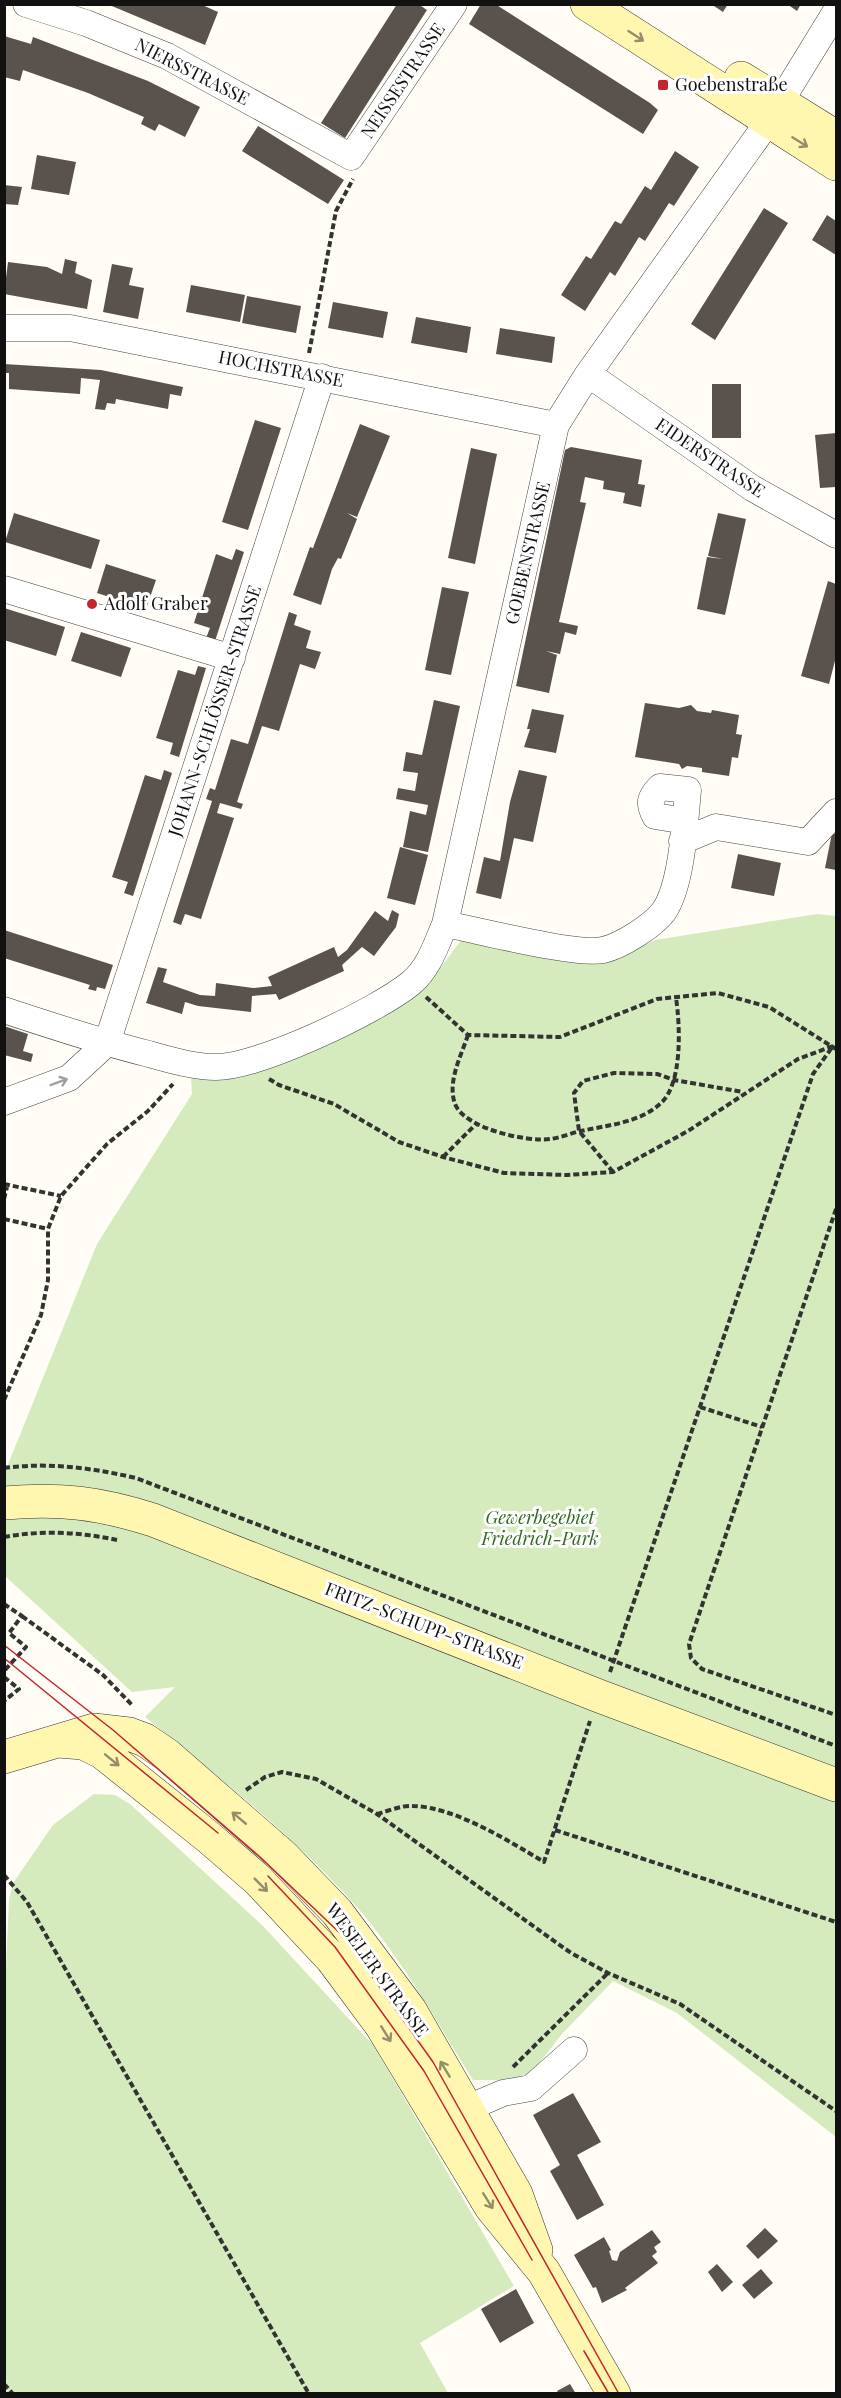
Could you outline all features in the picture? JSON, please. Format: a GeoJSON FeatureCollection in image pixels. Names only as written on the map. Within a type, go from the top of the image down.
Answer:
{"type":"FeatureCollection","features":[{"type":"Feature","properties":{"kind":"main road"},"geometry":{"type":"LineString","coordinates":[[587,4],[773,112],[837,137]]}},
{"type":"Feature","properties":{"kind":"main road"},"geometry":{"type":"LineString","coordinates":[[626,4],[773,112],[837,164]]}},
{"type":"Feature","properties":{"kind":"main road","name":"FRITZ-SCHUPP-STRASSE"},"geometry":{"type":"LineString","coordinates":[[4,1503],[71,1500],[110,1507],[153,1520],[599,1696],[837,1785]]}},
{"type":"Feature","properties":{"kind":"main road","name":"WESELER STRASSE"},"geometry":{"type":"LineString","coordinates":[[4,1756],[94,1730],[112,1730],[145,1740],[167,1755],[283,1856],[337,1912],[410,2010],[516,2194],[543,2272]]}},
{"type":"Feature","properties":{"kind":"main road","name":"WESELER STRASSE"},"geometry":{"type":"LineString","coordinates":[[58,1741],[82,1743],[102,1752],[207,1836],[258,1881],[332,1959],[381,2025],[491,2207],[543,2272],[614,2394]]}},
{"type":"Feature","properties":{"kind":"street","name":"NIERSSTRASSE"},"geometry":{"type":"LineString","coordinates":[[26,4],[86,23],[167,56],[351,157]]}},
{"type":"Feature","properties":{"kind":"street","name":"NEISSESTRASSE"},"geometry":{"type":"LineString","coordinates":[[351,157],[454,4]]}},
{"type":"Feature","properties":{"kind":"street","name":"GOEBENSTRASSE"},"geometry":{"type":"LineString","coordinates":[[4,1010],[107,1043],[188,1064],[217,1067],[243,1062],[331,1030],[378,1006],[413,982],[430,960],[445,924],[556,425],[588,374],[773,112],[837,11]]}},
{"type":"Feature","properties":{"kind":"street","name":"HOCHSTRASSE"},"geometry":{"type":"LineString","coordinates":[[4,328],[70,328],[556,425]]}},
{"type":"Feature","properties":{"kind":"street","name":"EIDERSTRASSE"},"geometry":{"type":"LineString","coordinates":[[588,374],[752,488],[837,535]]}},
{"type":"Feature","properties":{"kind":"street","name":"JOHANN-SCHLÖSSER-STRASSE"},"geometry":{"type":"LineString","coordinates":[[107,1043],[322,377]]}},
{"type":"Feature","properties":{"kind":"street"},"geometry":{"type":"LineString","coordinates":[[4,588],[232,658]]}},
{"type":"Feature","properties":{"kind":"street"},"geometry":{"type":"LineString","coordinates":[[445,924],[567,948],[601,951],[626,942],[664,911],[679,870],[684,831],[716,827],[808,842],[837,812]]}},
{"type":"Feature","properties":{"kind":"street"},"geometry":{"type":"LineString","coordinates":[[4,1102],[69,1078],[107,1043]]}},
{"type":"Feature","properties":{"kind":"street"},"geometry":{"type":"LineString","coordinates":[[468,2108],[503,2093],[531,2088],[574,2050]]}},
{"type":"Feature","properties":{"kind":"path"},"geometry":{"type":"LineString","coordinates":[[322,377],[308,350],[336,211],[354,177],[351,157]]}},
{"type":"Feature","properties":{"kind":"path"},"geometry":{"type":"LineString","coordinates":[[413,982],[447,1019],[468,1035],[560,1037],[657,999],[718,993],[769,1007],[835,1047]]}},
{"type":"Feature","properties":{"kind":"path"},"geometry":{"type":"LineString","coordinates":[[468,1035],[451,1089],[456,1107],[476,1124],[513,1137],[549,1139],[638,1119],[663,1102],[674,1080],[679,1040],[676,998]]}},
{"type":"Feature","properties":{"kind":"path"},"geometry":{"type":"LineString","coordinates":[[243,1062],[279,1085],[334,1104],[399,1142],[443,1157],[504,1173],[567,1176],[614,1172],[688,1131],[798,1059],[835,1047]]}},
{"type":"Feature","properties":{"kind":"path"},"geometry":{"type":"LineString","coordinates":[[377,1814],[412,1805],[443,1812],[504,1838],[544,1862],[599,1696],[614,1663],[813,1074],[835,1047]]}},
{"type":"Feature","properties":{"kind":"path"},"geometry":{"type":"LineString","coordinates":[[4,1400],[41,1315],[48,1280],[48,1228],[61,1197],[106,1144],[148,1111],[188,1064]]}},
{"type":"Feature","properties":{"kind":"path"},"geometry":{"type":"LineString","coordinates":[[614,1172],[579,1131],[574,1093],[584,1081],[614,1073],[657,1074],[674,1080],[743,1093]]}},
{"type":"Feature","properties":{"kind":"path"},"geometry":{"type":"LineString","coordinates":[[443,1157],[476,1124]]}},
{"type":"Feature","properties":{"kind":"path"},"geometry":{"type":"LineString","coordinates":[[4,1199],[6,1185],[61,1197]]}},
{"type":"Feature","properties":{"kind":"path"},"geometry":{"type":"LineString","coordinates":[[837,1209],[689,1644],[691,1658],[702,1670],[837,1715]]}},
{"type":"Feature","properties":{"kind":"path"},"geometry":{"type":"LineString","coordinates":[[4,1219],[48,1228]]}},
{"type":"Feature","properties":{"kind":"path"},"geometry":{"type":"LineString","coordinates":[[700,1407],[762,1427]]}},
{"type":"Feature","properties":{"kind":"path"},"geometry":{"type":"LineString","coordinates":[[4,1468],[60,1466],[91,1468],[136,1478],[614,1663],[837,1746]]}},
{"type":"Feature","properties":{"kind":"path"},"geometry":{"type":"LineString","coordinates":[[4,1604],[103,1675],[134,1708]]}},
{"type":"Feature","properties":{"kind":"path"},"geometry":{"type":"LineString","coordinates":[[4,1671],[26,1647],[9,1633],[22,1616]]}},
{"type":"Feature","properties":{"kind":"path"},"geometry":{"type":"LineString","coordinates":[[4,1677],[19,1689],[4,1701]]}},
{"type":"Feature","properties":{"kind":"path"},"geometry":{"type":"LineString","coordinates":[[229,1810],[243,1791],[265,1777],[282,1772],[316,1779],[377,1814],[571,1953],[608,1973],[680,2004],[837,2111]]}},
{"type":"Feature","properties":{"kind":"path"},"geometry":{"type":"LineString","coordinates":[[555,1830],[837,1922]]}},
{"type":"Feature","properties":{"kind":"path"},"geometry":{"type":"LineString","coordinates":[[4,1875],[27,1902],[309,2394]]}},
{"type":"Feature","properties":{"kind":"path"},"geometry":{"type":"LineString","coordinates":[[503,2093],[517,2060],[608,1973]]}},
{"type":"Feature","properties":{"kind":"path"},"geometry":{"type":"LineString","coordinates":[[4,2384],[13,2394]]}},
{"type":"Feature","properties":{"kind":"green space","name":"Gewerbegebiet Friedrich-Park"},"geometry":{"type":"Polygon","coordinates":[[[817,914],[836,916],[836,2137],[677,2013],[613,1981],[562,2034],[526,2080],[473,2080],[407,1973],[378,1933],[338,1886],[285,1835],[145,1717],[175,1687],[132,1692],[5,1576],[5,1472],[97,1244],[192,1094],[191,1078],[260,1070],[301,1056],[390,1013],[429,983],[462,939],[632,951],[655,940],[817,914]]]}},
{"type":"Feature","properties":{"kind":"green space"},"geometry":{"type":"Polygon","coordinates":[[[94,1794],[115,1795],[130,1804],[263,1926],[373,2045],[514,2286],[420,2343],[448,2393],[5,2393],[4,2008],[9,1900],[13,1883],[53,1825],[94,1794]]]}},
{"type":"Feature","properties":{"kind":"building"},"geometry":{"type":"Polygon","coordinates":[[[107,4],[200,4],[218,12],[205,45],[107,4]]]}},
{"type":"Feature","properties":{"kind":"building"},"geometry":{"type":"Polygon","coordinates":[[[397,4],[418,4],[427,10],[345,138],[321,123],[397,4]]]}},
{"type":"Feature","properties":{"kind":"building"},"geometry":{"type":"Polygon","coordinates":[[[481,4],[495,4],[650,103],[658,110],[643,134],[469,24],[481,4]]]}},
{"type":"Feature","properties":{"kind":"building"},"geometry":{"type":"Polygon","coordinates":[[[711,4],[728,4],[723,12],[711,4]]]}},
{"type":"Feature","properties":{"kind":"building"},"geometry":{"type":"Polygon","coordinates":[[[787,4],[801,4],[797,11],[787,4]]]}},
{"type":"Feature","properties":{"kind":"building"},"geometry":{"type":"Polygon","coordinates":[[[4,36],[31,44],[33,37],[148,81],[200,107],[185,137],[159,124],[155,131],[141,124],[144,117],[88,93],[23,70],[20,81],[4,77],[4,36]]]}},
{"type":"Feature","properties":{"kind":"building"},"geometry":{"type":"Polygon","coordinates":[[[258,126],[344,180],[328,204],[242,151],[258,126]]]}},
{"type":"Feature","properties":{"kind":"building"},"geometry":{"type":"Polygon","coordinates":[[[675,151],[699,167],[674,206],[669,203],[645,241],[639,237],[615,276],[610,272],[585,311],[561,295],[586,256],[591,259],[615,221],[621,224],[645,186],[651,190],[675,151]]]}},
{"type":"Feature","properties":{"kind":"building"},"geometry":{"type":"Polygon","coordinates":[[[37,155],[76,162],[69,195],[31,189],[37,155]]]}},
{"type":"Feature","properties":{"kind":"building"},"geometry":{"type":"Polygon","coordinates":[[[4,185],[22,187],[18,205],[4,204],[4,185]]]}},
{"type":"Feature","properties":{"kind":"building"},"geometry":{"type":"Polygon","coordinates":[[[764,208],[788,223],[715,340],[691,324],[764,208]]]}},
{"type":"Feature","properties":{"kind":"building"},"geometry":{"type":"Polygon","coordinates":[[[827,215],[836,221],[836,255],[812,240],[827,215]]]}},
{"type":"Feature","properties":{"kind":"building"},"geometry":{"type":"Polygon","coordinates":[[[65,259],[77,262],[75,273],[92,280],[87,309],[4,294],[8,262],[47,267],[62,274],[65,259]]]}},
{"type":"Feature","properties":{"kind":"building"},"geometry":{"type":"Polygon","coordinates":[[[112,264],[133,268],[129,285],[144,288],[138,319],[103,312],[112,264]]]}},
{"type":"Feature","properties":{"kind":"building"},"geometry":{"type":"Polygon","coordinates":[[[191,285],[245,295],[240,322],[186,312],[191,285]]]}},
{"type":"Feature","properties":{"kind":"building"},"geometry":{"type":"Polygon","coordinates":[[[247,296],[301,306],[296,333],[242,323],[247,296]]]}},
{"type":"Feature","properties":{"kind":"building"},"geometry":{"type":"Polygon","coordinates":[[[333,302],[388,312],[383,338],[328,328],[333,302]]]}},
{"type":"Feature","properties":{"kind":"building"},"geometry":{"type":"Polygon","coordinates":[[[416,317],[471,327],[467,353],[411,343],[416,317]]]}},
{"type":"Feature","properties":{"kind":"building"},"geometry":{"type":"Polygon","coordinates":[[[500,328],[555,337],[552,363],[496,354],[500,328]]]}},
{"type":"Feature","properties":{"kind":"building"},"geometry":{"type":"Polygon","coordinates":[[[4,364],[101,370],[183,387],[181,396],[170,394],[168,409],[116,399],[115,404],[107,403],[105,410],[95,409],[100,380],[81,378],[80,394],[9,389],[9,373],[4,373],[4,364]]]}},
{"type":"Feature","properties":{"kind":"building"},"geometry":{"type":"Polygon","coordinates":[[[712,384],[741,384],[741,438],[712,438],[712,384]]]}},
{"type":"Feature","properties":{"kind":"building"},"geometry":{"type":"Polygon","coordinates":[[[255,420],[281,428],[248,530],[222,522],[255,420]]]}},
{"type":"Feature","properties":{"kind":"building"},"geometry":{"type":"Polygon","coordinates":[[[360,424],[390,436],[357,517],[347,513],[357,519],[341,559],[338,558],[332,569],[321,605],[293,595],[310,547],[321,551],[313,548],[360,424]]]}},
{"type":"Feature","properties":{"kind":"building"},"geometry":{"type":"Polygon","coordinates":[[[836,433],[836,487],[820,488],[815,435],[836,433]]]}},
{"type":"Feature","properties":{"kind":"building"},"geometry":{"type":"Polygon","coordinates":[[[571,447],[642,460],[638,484],[645,485],[641,507],[623,503],[625,493],[603,489],[604,481],[585,477],[580,502],[586,503],[559,622],[578,626],[576,635],[565,632],[560,654],[546,651],[557,655],[549,693],[516,686],[565,450],[571,447]]]}},
{"type":"Feature","properties":{"kind":"building"},"geometry":{"type":"Polygon","coordinates":[[[471,448],[497,454],[475,564],[448,558],[471,448]]]}},
{"type":"Feature","properties":{"kind":"building"},"geometry":{"type":"Polygon","coordinates":[[[14,513],[100,540],[91,569],[5,542],[14,513]]]}},
{"type":"Feature","properties":{"kind":"building"},"geometry":{"type":"Polygon","coordinates":[[[718,513],[746,519],[725,615],[697,609],[707,557],[723,559],[708,556],[718,513]]]}},
{"type":"Feature","properties":{"kind":"building"},"geometry":{"type":"Polygon","coordinates":[[[236,549],[244,552],[215,641],[206,638],[210,628],[194,623],[216,554],[232,560],[236,549]]]}},
{"type":"Feature","properties":{"kind":"building"},"geometry":{"type":"Polygon","coordinates":[[[106,564],[156,580],[146,609],[97,593],[106,564]]]}},
{"type":"Feature","properties":{"kind":"building"},"geometry":{"type":"Polygon","coordinates":[[[828,581],[836,584],[836,657],[829,684],[801,676],[828,581]]]}},
{"type":"Feature","properties":{"kind":"building"},"geometry":{"type":"Polygon","coordinates":[[[442,587],[469,592],[451,675],[425,670],[442,587]]]}},
{"type":"Feature","properties":{"kind":"building"},"geometry":{"type":"Polygon","coordinates":[[[4,608],[65,627],[56,656],[4,640],[4,608]]]}},
{"type":"Feature","properties":{"kind":"building"},"geometry":{"type":"Polygon","coordinates":[[[289,612],[297,615],[294,625],[311,631],[306,648],[321,652],[315,669],[300,664],[279,731],[262,726],[237,802],[243,804],[241,809],[220,803],[217,813],[234,818],[201,919],[185,914],[181,925],[173,922],[212,801],[206,799],[210,788],[215,790],[231,739],[248,744],[289,612]]]}},
{"type":"Feature","properties":{"kind":"building"},"geometry":{"type":"Polygon","coordinates":[[[81,632],[131,648],[121,677],[71,661],[81,632]]]}},
{"type":"Feature","properties":{"kind":"building"},"geometry":{"type":"Polygon","coordinates":[[[198,666],[206,668],[179,757],[170,754],[173,743],[156,738],[178,670],[195,675],[198,666]]]}},
{"type":"Feature","properties":{"kind":"building"},"geometry":{"type":"Polygon","coordinates":[[[434,700],[460,706],[428,852],[403,847],[410,811],[426,815],[428,805],[396,799],[398,788],[415,791],[418,773],[403,771],[406,752],[422,755],[434,700]]]}},
{"type":"Feature","properties":{"kind":"building"},"geometry":{"type":"Polygon","coordinates":[[[645,703],[679,708],[691,705],[697,711],[711,713],[712,710],[739,715],[736,734],[742,735],[738,758],[732,757],[729,776],[702,772],[702,768],[687,766],[682,769],[679,764],[635,757],[645,703]]]}},
{"type":"Feature","properties":{"kind":"building"},"geometry":{"type":"Polygon","coordinates":[[[532,709],[564,715],[556,753],[524,747],[530,729],[527,729],[532,709]]]}},
{"type":"Feature","properties":{"kind":"building"},"geometry":{"type":"Polygon","coordinates":[[[164,770],[172,773],[133,896],[124,893],[128,882],[112,877],[145,775],[161,780],[164,770]]]}},
{"type":"Feature","properties":{"kind":"building"},"geometry":{"type":"Polygon","coordinates":[[[519,770],[547,776],[533,842],[514,838],[501,899],[476,893],[484,857],[500,861],[510,802],[519,770]]]}},
{"type":"Feature","properties":{"kind":"building"},"geometry":{"type":"Polygon","coordinates":[[[832,833],[836,834],[836,870],[825,868],[832,833]]]}},
{"type":"Feature","properties":{"kind":"building"},"geometry":{"type":"Polygon","coordinates":[[[400,847],[428,855],[415,905],[387,898],[400,847]]]}},
{"type":"Feature","properties":{"kind":"building"},"geometry":{"type":"Polygon","coordinates":[[[738,854],[781,863],[774,896],[731,888],[738,854]]]}},
{"type":"Feature","properties":{"kind":"building"},"geometry":{"type":"Polygon","coordinates":[[[392,910],[399,914],[396,927],[374,956],[362,947],[342,965],[344,971],[279,1000],[276,994],[252,996],[251,1012],[198,1006],[185,1002],[182,1014],[146,1003],[158,967],[167,969],[163,982],[200,995],[215,996],[216,983],[253,988],[272,986],[268,977],[334,947],[338,957],[347,950],[375,911],[388,921],[392,910]]]}},
{"type":"Feature","properties":{"kind":"building"},"geometry":{"type":"Polygon","coordinates":[[[4,930],[113,965],[105,989],[97,987],[96,991],[88,989],[90,985],[4,958],[4,930]]]}},
{"type":"Feature","properties":{"kind":"building"},"geometry":{"type":"Polygon","coordinates":[[[4,1026],[28,1034],[23,1051],[33,1054],[31,1062],[4,1055],[4,1026]]]}},
{"type":"Feature","properties":{"kind":"building"},"geometry":{"type":"Polygon","coordinates":[[[573,2093],[601,2142],[577,2155],[604,2205],[577,2220],[550,2171],[560,2165],[533,2115],[573,2093]]]}},
{"type":"Feature","properties":{"kind":"building"},"geometry":{"type":"Polygon","coordinates":[[[765,2228],[778,2241],[758,2259],[746,2246],[765,2228]]]}},
{"type":"Feature","properties":{"kind":"building"},"geometry":{"type":"Polygon","coordinates":[[[652,2230],[661,2242],[654,2247],[657,2252],[652,2256],[658,2263],[625,2288],[627,2290],[602,2303],[596,2287],[593,2288],[574,2255],[604,2237],[611,2250],[609,2251],[612,2260],[617,2261],[620,2252],[652,2230]]]}},
{"type":"Feature","properties":{"kind":"building"},"geometry":{"type":"Polygon","coordinates":[[[717,2264],[733,2282],[722,2292],[708,2272],[717,2264]]]}},
{"type":"Feature","properties":{"kind":"building"},"geometry":{"type":"Polygon","coordinates":[[[761,2269],[773,2283],[754,2299],[742,2285],[761,2269]]]}},
{"type":"Feature","properties":{"kind":"building"},"geometry":{"type":"Polygon","coordinates":[[[516,2289],[534,2323],[500,2343],[481,2309],[516,2289]]]}},
{"type":"Feature","properties":{"kind":"building"},"geometry":{"type":"Polygon","coordinates":[[[570,2384],[576,2394],[559,2394],[557,2391],[570,2384]]]}},
{"type":"Feature","properties":{"kind":"tram line"},"geometry":{"type":"LineString","coordinates":[[4,1645],[113,1730],[260,1857],[344,1937],[433,2062],[619,2394]]}},
{"type":"Feature","properties":{"kind":"tram line"},"geometry":{"type":"LineString","coordinates":[[4,1658],[218,1833]]}},
{"type":"Feature","properties":{"kind":"tram line"},"geometry":{"type":"LineString","coordinates":[[268,1876],[335,1947],[424,2071],[532,2260]]}},
{"type":"Feature","properties":{"kind":"tram line"},"geometry":{"type":"LineString","coordinates":[[584,2351],[609,2394]]}},
{"type":"Feature","properties":{"kind":"place","name":"Goebenstraße"},"geometry":{"type":"Point","coordinates":[663,85]}},
{"type":"Feature","properties":{"kind":"place","name":"Adolf Graber"},"geometry":{"type":"Point","coordinates":[92,604]}}]}
